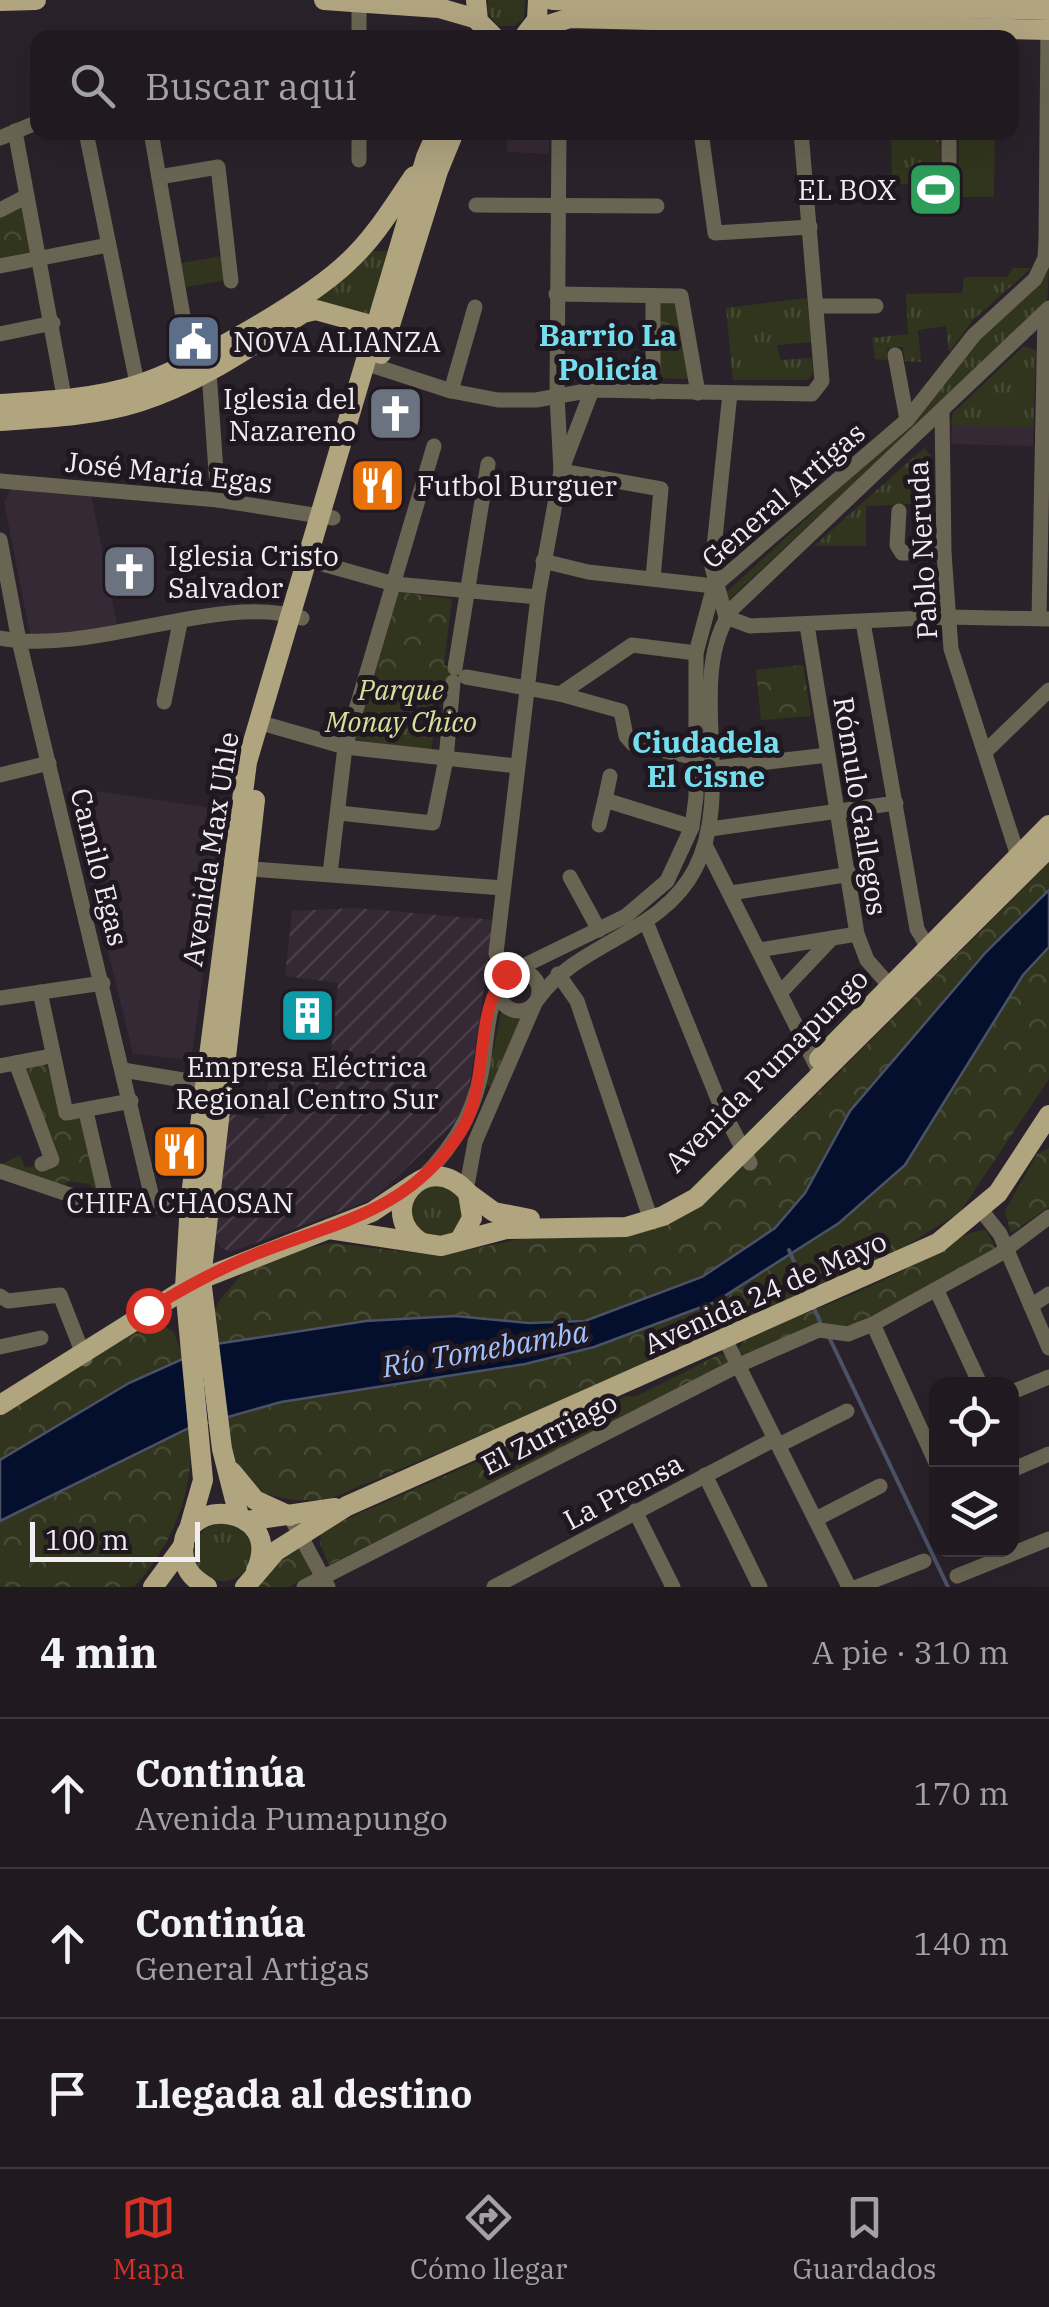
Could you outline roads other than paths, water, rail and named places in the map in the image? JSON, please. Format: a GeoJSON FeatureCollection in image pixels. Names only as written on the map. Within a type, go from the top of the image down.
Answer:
{"type":"FeatureCollection","features":[{"type":"Feature","properties":{"kind":"main road"},"geometry":{"type":"LineString","coordinates":[[0,2],[36,0]]}},
{"type":"Feature","properties":{"kind":"main road"},"geometry":{"type":"LineString","coordinates":[[324,0],[439,8],[477,19]]}},
{"type":"Feature","properties":{"kind":"main road"},"geometry":{"type":"LineString","coordinates":[[528,30],[537,20],[538,0]]}},
{"type":"Feature","properties":{"kind":"main road"},"geometry":{"type":"LineString","coordinates":[[535,30],[559,19],[657,2],[735,9],[818,3],[1049,22]]}},
{"type":"Feature","properties":{"kind":"main road"},"geometry":{"type":"LineString","coordinates":[[559,19],[703,29],[735,9]]}},
{"type":"Feature","properties":{"kind":"main road"},"geometry":{"type":"LineString","coordinates":[[735,9],[790,30]]}},
{"type":"Feature","properties":{"kind":"main road"},"geometry":{"type":"LineString","coordinates":[[969,30],[1049,22]]}},
{"type":"Feature","properties":{"kind":"main road","name":"Avenida Max Uhle"},"geometry":{"type":"LineString","coordinates":[[246,1583],[261,1558],[260,1542],[243,1519],[217,1455],[196,1329],[193,1284],[198,1204],[237,868],[264,724],[405,251],[426,157],[434,140]]}},
{"type":"Feature","properties":{"kind":"main road","name":"Avenida Max Uhle"},"geometry":{"type":"LineString","coordinates":[[405,251],[451,140]]}},
{"type":"Feature","properties":{"kind":"main road"},"geometry":{"type":"LineString","coordinates":[[200,367],[313,290],[362,248],[426,157]]}},
{"type":"Feature","properties":{"kind":"main road"},"geometry":{"type":"LineString","coordinates":[[362,248],[405,251]]}},
{"type":"Feature","properties":{"kind":"main road"},"geometry":{"type":"LineString","coordinates":[[0,421],[139,393],[200,367],[303,312],[328,313],[382,328]]}},
{"type":"Feature","properties":{"kind":"main road"},"geometry":{"type":"LineString","coordinates":[[328,313],[353,334],[371,365]]}},
{"type":"Feature","properties":{"kind":"main road"},"geometry":{"type":"LineString","coordinates":[[0,404],[66,408]]}},
{"type":"Feature","properties":{"kind":"main road","name":"Avenida Max Uhle"},"geometry":{"type":"LineString","coordinates":[[296,616],[319,563],[326,516]]}},
{"type":"Feature","properties":{"kind":"main road","name":"Avenida Pumapungo"},"geometry":{"type":"LineString","coordinates":[[461,1238],[506,1229],[626,1227],[649,1216],[743,1151],[889,985],[935,958],[1018,856],[1049,825]]}},
{"type":"Feature","properties":{"kind":"main road","name":"Avenida Pumapungo"},"geometry":{"type":"LineString","coordinates":[[818,1069],[1049,848]]}},
{"type":"Feature","properties":{"kind":"main road","name":"Avenida 24 de Mayo"},"geometry":{"type":"LineString","coordinates":[[246,1583],[295,1526],[792,1311],[938,1243],[981,1210],[1018,1167],[1049,1115]]}},
{"type":"Feature","properties":{"kind":"main road"},"geometry":{"type":"LineString","coordinates":[[0,1404],[193,1284],[242,1260],[389,1204],[417,1182],[443,1176],[467,1192],[472,1218],[461,1238],[441,1246],[329,1230]]}},
{"type":"Feature","properties":{"kind":"main road"},"geometry":{"type":"LineString","coordinates":[[417,1182],[402,1213],[409,1232],[424,1244]]}},
{"type":"Feature","properties":{"kind":"main road","name":"Avenida Pumapungo"},"geometry":{"type":"LineString","coordinates":[[467,1192],[494,1212],[531,1219],[649,1216]]}},
{"type":"Feature","properties":{"kind":"main road"},"geometry":{"type":"LineString","coordinates":[[148,1310],[165,1312],[196,1329],[242,1260]]}},
{"type":"Feature","properties":{"kind":"main road"},"geometry":{"type":"LineString","coordinates":[[217,1455],[245,1491],[295,1526]]}},
{"type":"Feature","properties":{"kind":"main road","name":"Avenida Max Uhle"},"geometry":{"type":"LineString","coordinates":[[185,1540],[217,1455]]}},
{"type":"Feature","properties":{"kind":"main road","name":"Avenida 24 de Mayo"},"geometry":{"type":"LineString","coordinates":[[185,1540],[205,1516],[219,1513],[295,1526]]}},
{"type":"Feature","properties":{"kind":"main road"},"geometry":{"type":"LineString","coordinates":[[154,1587],[185,1540]]}},
{"type":"Feature","properties":{"kind":"main road"},"geometry":{"type":"LineString","coordinates":[[185,1540],[189,1572],[207,1587]]}},
{"type":"Feature","properties":{"kind":"street"},"geometry":{"type":"LineString","coordinates":[[359,2],[359,30]]}},
{"type":"Feature","properties":{"kind":"street","name":"General Artigas"},"geometry":{"type":"LineString","coordinates":[[417,1182],[470,1116],[483,1065],[490,1006],[498,986],[512,971],[599,930],[654,897],[678,864],[692,826],[697,758],[696,653],[701,620],[714,586],[906,420],[974,335],[1040,273],[1048,214],[1049,22]]}},
{"type":"Feature","properties":{"kind":"street"},"geometry":{"type":"LineString","coordinates":[[8,134],[27,196],[66,408]]}},
{"type":"Feature","properties":{"kind":"street"},"geometry":{"type":"LineString","coordinates":[[88,140],[139,393]]}},
{"type":"Feature","properties":{"kind":"street"},"geometry":{"type":"LineString","coordinates":[[152,140],[200,367],[218,500]]}},
{"type":"Feature","properties":{"kind":"street"},"geometry":{"type":"LineString","coordinates":[[359,140],[359,160]]}},
{"type":"Feature","properties":{"kind":"street"},"geometry":{"type":"LineString","coordinates":[[559,140],[556,294],[561,471]]}},
{"type":"Feature","properties":{"kind":"street"},"geometry":{"type":"LineString","coordinates":[[702,140],[717,252]]}},
{"type":"Feature","properties":{"kind":"street"},"geometry":{"type":"LineString","coordinates":[[371,365],[451,391],[498,400],[592,390],[812,394],[822,381],[802,140]]}},
{"type":"Feature","properties":{"kind":"street"},"geometry":{"type":"LineString","coordinates":[[948,201],[949,140]]}},
{"type":"Feature","properties":{"kind":"street"},"geometry":{"type":"LineString","coordinates":[[159,177],[218,167],[231,280]]}},
{"type":"Feature","properties":{"kind":"street"},"geometry":{"type":"LineString","coordinates":[[0,210],[27,196]]}},
{"type":"Feature","properties":{"kind":"street"},"geometry":{"type":"LineString","coordinates":[[476,205],[658,206]]}},
{"type":"Feature","properties":{"kind":"street"},"geometry":{"type":"LineString","coordinates":[[715,234],[810,227]]}},
{"type":"Feature","properties":{"kind":"street"},"geometry":{"type":"LineString","coordinates":[[0,266],[108,245]]}},
{"type":"Feature","properties":{"kind":"street"},"geometry":{"type":"LineString","coordinates":[[556,294],[681,296],[698,393]]}},
{"type":"Feature","properties":{"kind":"street"},"geometry":{"type":"LineString","coordinates":[[653,296],[653,392]]}},
{"type":"Feature","properties":{"kind":"street"},"geometry":{"type":"LineString","coordinates":[[818,306],[876,306]]}},
{"type":"Feature","properties":{"kind":"street"},"geometry":{"type":"LineString","coordinates":[[451,391],[476,307]]}},
{"type":"Feature","properties":{"kind":"street"},"geometry":{"type":"LineString","coordinates":[[730,394],[712,567],[714,586],[726,617],[750,626],[947,617],[1044,618],[1047,311]]}},
{"type":"Feature","properties":{"kind":"street","name":"General Artigas"},"geometry":{"type":"LineString","coordinates":[[467,1192],[475,1142],[536,1001],[558,974],[646,922],[683,888],[708,837],[716,768],[713,668],[726,617],[752,586],[1047,311]]}},
{"type":"Feature","properties":{"kind":"street"},"geometry":{"type":"LineString","coordinates":[[0,334],[52,323]]}},
{"type":"Feature","properties":{"kind":"street"},"geometry":{"type":"LineString","coordinates":[[896,355],[906,420]]}},
{"type":"Feature","properties":{"kind":"street"},"geometry":{"type":"LineString","coordinates":[[498,986],[502,1002],[510,1009],[526,1010],[536,1001],[535,978],[500,968],[496,953],[543,561],[561,471],[592,390]]}},
{"type":"Feature","properties":{"kind":"street","name":"Pablo Neruda"},"geometry":{"type":"LineString","coordinates":[[942,411],[944,552],[951,649],[1018,856]]}},
{"type":"Feature","properties":{"kind":"street"},"geometry":{"type":"LineString","coordinates":[[330,874],[345,747],[434,446]]}},
{"type":"Feature","properties":{"kind":"street"},"geometry":{"type":"LineString","coordinates":[[338,813],[433,823],[446,759],[488,464]]}},
{"type":"Feature","properties":{"kind":"street"},"geometry":{"type":"LineString","coordinates":[[561,471],[662,488],[653,578]]}},
{"type":"Feature","properties":{"kind":"street","name":"José María Egas"},"geometry":{"type":"LineString","coordinates":[[0,480],[218,500],[326,516]]}},
{"type":"Feature","properties":{"kind":"street"},"geometry":{"type":"LineString","coordinates":[[899,511],[897,544],[902,553],[944,552]]}},
{"type":"Feature","properties":{"kind":"street","name":"Camilo Egas"},"geometry":{"type":"LineString","coordinates":[[0,540],[19,641],[154,1206]]}},
{"type":"Feature","properties":{"kind":"street"},"geometry":{"type":"LineString","coordinates":[[543,561],[588,572],[714,586]]}},
{"type":"Feature","properties":{"kind":"street"},"geometry":{"type":"LineString","coordinates":[[319,563],[394,584],[538,598]]}},
{"type":"Feature","properties":{"kind":"street"},"geometry":{"type":"LineString","coordinates":[[0,638],[46,643],[265,611],[296,616]]}},
{"type":"Feature","properties":{"kind":"street"},"geometry":{"type":"LineString","coordinates":[[863,622],[918,929],[935,958]]}},
{"type":"Feature","properties":{"kind":"street"},"geometry":{"type":"LineString","coordinates":[[164,702],[180,623]]}},
{"type":"Feature","properties":{"kind":"street","name":"Rómulo Gallegos"},"geometry":{"type":"LineString","coordinates":[[807,625],[857,934],[867,960],[889,985]]}},
{"type":"Feature","properties":{"kind":"street"},"geometry":{"type":"LineString","coordinates":[[560,694],[632,645],[696,653]]}},
{"type":"Feature","properties":{"kind":"street"},"geometry":{"type":"LineString","coordinates":[[458,676],[560,694],[621,710],[626,736],[632,744],[697,758]]}},
{"type":"Feature","properties":{"kind":"street"},"geometry":{"type":"LineString","coordinates":[[986,752],[1049,690]]}},
{"type":"Feature","properties":{"kind":"street"},"geometry":{"type":"LineString","coordinates":[[264,724],[345,747],[516,766]]}},
{"type":"Feature","properties":{"kind":"street"},"geometry":{"type":"LineString","coordinates":[[716,768],[828,755]]}},
{"type":"Feature","properties":{"kind":"street"},"geometry":{"type":"LineString","coordinates":[[0,775],[49,764]]}},
{"type":"Feature","properties":{"kind":"street"},"geometry":{"type":"LineString","coordinates":[[599,824],[610,776]]}},
{"type":"Feature","properties":{"kind":"street"},"geometry":{"type":"LineString","coordinates":[[605,800],[692,826]]}},
{"type":"Feature","properties":{"kind":"street"},"geometry":{"type":"LineString","coordinates":[[818,1069],[731,893],[708,837],[896,803]]}},
{"type":"Feature","properties":{"kind":"street"},"geometry":{"type":"LineString","coordinates":[[237,868],[503,888]]}},
{"type":"Feature","properties":{"kind":"street"},"geometry":{"type":"LineString","coordinates":[[731,893],[850,874]]}},
{"type":"Feature","properties":{"kind":"street"},"geometry":{"type":"LineString","coordinates":[[570,878],[599,930]]}},
{"type":"Feature","properties":{"kind":"street"},"geometry":{"type":"LineString","coordinates":[[646,922],[743,1151]]}},
{"type":"Feature","properties":{"kind":"street"},"geometry":{"type":"LineString","coordinates":[[759,950],[857,934]]}},
{"type":"Feature","properties":{"kind":"street"},"geometry":{"type":"LineString","coordinates":[[780,993],[832,938]]}},
{"type":"Feature","properties":{"kind":"street"},"geometry":{"type":"LineString","coordinates":[[558,974],[576,1001],[649,1216]]}},
{"type":"Feature","properties":{"kind":"street"},"geometry":{"type":"LineString","coordinates":[[0,998],[103,983]]}},
{"type":"Feature","properties":{"kind":"street"},"geometry":{"type":"LineString","coordinates":[[40,992],[64,1110],[78,1113],[131,1101]]}},
{"type":"Feature","properties":{"kind":"street"},"geometry":{"type":"LineString","coordinates":[[42,1164],[52,1160],[8,1064],[51,1056]]}},
{"type":"Feature","properties":{"kind":"street"},"geometry":{"type":"LineString","coordinates":[[124,1070],[212,1085]]}},
{"type":"Feature","properties":{"kind":"street"},"geometry":{"type":"LineString","coordinates":[[78,1113],[107,1202]]}},
{"type":"Feature","properties":{"kind":"street"},"geometry":{"type":"LineString","coordinates":[[0,1171],[56,1192],[107,1202],[198,1204]]}},
{"type":"Feature","properties":{"kind":"street"},"geometry":{"type":"LineString","coordinates":[[981,1210],[1006,1248],[1049,1348]]}},
{"type":"Feature","properties":{"kind":"street"},"geometry":{"type":"LineString","coordinates":[[929,1429],[873,1324],[937,1290],[1049,1217]]}},
{"type":"Feature","properties":{"kind":"street"},"geometry":{"type":"LineString","coordinates":[[937,1290],[977,1377]]}},
{"type":"Feature","properties":{"kind":"street"},"geometry":{"type":"LineString","coordinates":[[1031,1306],[1049,1294]]}},
{"type":"Feature","properties":{"kind":"street"},"geometry":{"type":"LineString","coordinates":[[0,1296],[8,1301],[60,1296],[84,1355]]}},
{"type":"Feature","properties":{"kind":"street","name":"El Zurriago"},"geometry":{"type":"LineString","coordinates":[[304,1587],[326,1582],[739,1366],[818,1330],[848,1334],[873,1324]]}},
{"type":"Feature","properties":{"kind":"street"},"geometry":{"type":"LineString","coordinates":[[0,1347],[41,1338]]}},
{"type":"Feature","properties":{"kind":"street"},"geometry":{"type":"LineString","coordinates":[[725,1339],[850,1587]]}},
{"type":"Feature","properties":{"kind":"street"},"geometry":{"type":"LineString","coordinates":[[1019,1389],[1049,1377]]}},
{"type":"Feature","properties":{"kind":"street","name":"La Prensa"},"geometry":{"type":"LineString","coordinates":[[499,1586],[635,1511],[847,1411]]}},
{"type":"Feature","properties":{"kind":"street"},"geometry":{"type":"LineString","coordinates":[[1019,1467],[1049,1454]]}},
{"type":"Feature","properties":{"kind":"street"},"geometry":{"type":"LineString","coordinates":[[705,1476],[760,1587]]}},
{"type":"Feature","properties":{"kind":"street"},"geometry":{"type":"LineString","coordinates":[[818,1518],[880,1486]]}},
{"type":"Feature","properties":{"kind":"street"},"geometry":{"type":"LineString","coordinates":[[635,1511],[674,1587]]}},
{"type":"Feature","properties":{"kind":"street"},"geometry":{"type":"LineString","coordinates":[[295,1526],[326,1582]]}},
{"type":"Feature","properties":{"kind":"street"},"geometry":{"type":"LineString","coordinates":[[1019,1547],[1049,1539]]}},
{"type":"Feature","properties":{"kind":"street"},"geometry":{"type":"LineString","coordinates":[[957,1576],[978,1557]]}},
{"type":"Feature","properties":{"kind":"street"},"geometry":{"type":"LineString","coordinates":[[857,1587],[924,1561]]}},
{"type":"Feature","properties":{"kind":"water","name":"Río Tomebamba"},"geometry":{"type":"Polygon","coordinates":[[[1049,890],[1049,947],[1023,975],[905,1165],[839,1223],[715,1302],[594,1347],[525,1364],[281,1402],[189,1428],[0,1521],[0,1460],[129,1383],[216,1344],[366,1321],[455,1316],[529,1323],[585,1321],[702,1277],[775,1228],[805,1193],[850,1111],[986,952],[1049,890]]]}},
{"type":"Feature","properties":{"kind":"waterway"},"geometry":{"type":"LineString","coordinates":[[789,1250],[807,1292]]}},
{"type":"Feature","properties":{"kind":"waterway"},"geometry":{"type":"LineString","coordinates":[[813,1306],[821,1324]]}},
{"type":"Feature","properties":{"kind":"waterway"},"geometry":{"type":"LineString","coordinates":[[829,1337],[948,1587]]}},
{"type":"Feature","properties":{"kind":"place","name":"EL BOX"},"geometry":{"type":"Point","coordinates":[935,189]}},
{"type":"Feature","properties":{"kind":"place","name":"NOVA ALIANZA"},"geometry":{"type":"Point","coordinates":[194,341]}},
{"type":"Feature","properties":{"kind":"place","name":"Iglesia del Nazareno"},"geometry":{"type":"Point","coordinates":[395,414]}},
{"type":"Feature","properties":{"kind":"place","name":"Futbol Burguer"},"geometry":{"type":"Point","coordinates":[378,485]}},
{"type":"Feature","properties":{"kind":"place","name":"Iglesia Cristo Salvador"},"geometry":{"type":"Point","coordinates":[129,571]}},
{"type":"Feature","properties":{"kind":"place","name":"Empresa Eléctrica Regional Centro Sur"},"geometry":{"type":"Point","coordinates":[307,1015]}},
{"type":"Feature","properties":{"kind":"place","name":"CHIFA CHAOSAN"},"geometry":{"type":"Point","coordinates":[180,1151]}},
{"type":"Feature","properties":{"kind":"district","name":"Barrio La Policía"},"geometry":{"type":"Point","coordinates":[608,351]}},
{"type":"Feature","properties":{"kind":"district","name":"Ciudadela El Cisne"},"geometry":{"type":"Point","coordinates":[706,758]}},
{"type":"Feature","properties":{"kind":"park label","name":"Parque Monay Chico"},"geometry":{"type":"Point","coordinates":[401,705]}}]}
